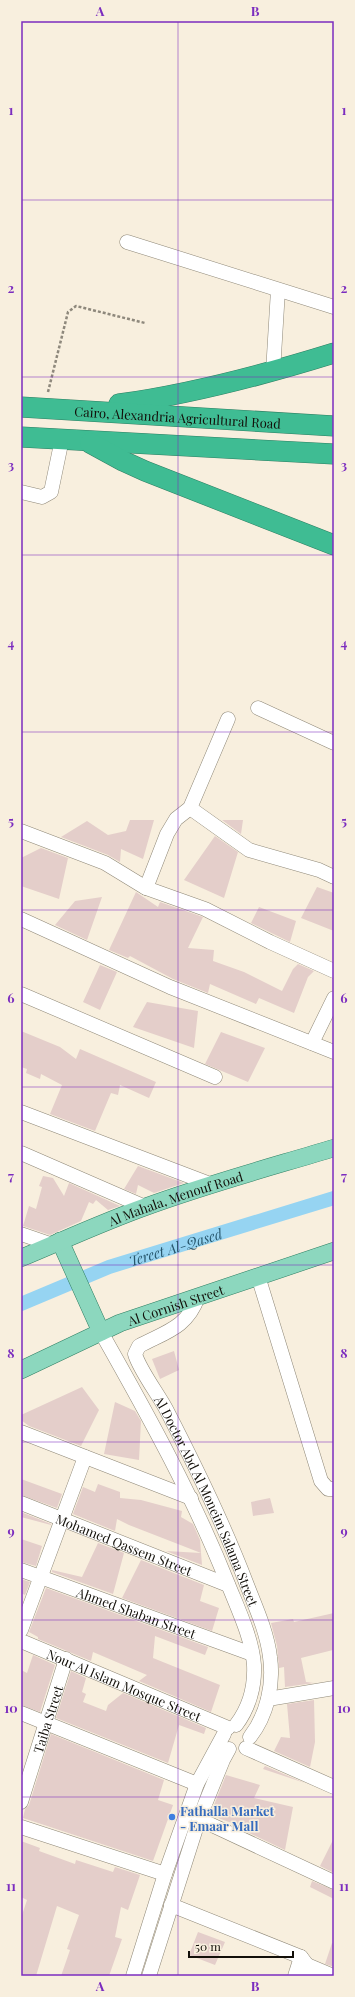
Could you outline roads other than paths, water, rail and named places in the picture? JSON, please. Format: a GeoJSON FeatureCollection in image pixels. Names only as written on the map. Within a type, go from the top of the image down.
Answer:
{"type":"FeatureCollection","features":[{"type":"Feature","properties":{"kind":"highway"},"geometry":{"type":"LineString","coordinates":[[73,409],[174,395],[273,372],[334,353]]}},
{"type":"Feature","properties":{"kind":"highway","name":"Cairo, Alexandria Agricultural Road"},"geometry":{"type":"LineString","coordinates":[[21,407],[334,426]]}},
{"type":"Feature","properties":{"kind":"highway"},"geometry":{"type":"LineString","coordinates":[[21,437],[334,454]]}},
{"type":"Feature","properties":{"kind":"highway"},"geometry":{"type":"LineString","coordinates":[[87,441],[105,452],[140,468],[334,545]]}},
{"type":"Feature","properties":{"kind":"main road","name":"Al Mahala, Menouf Road"},"geometry":{"type":"LineString","coordinates":[[21,1258],[145,1207],[210,1184],[334,1148]]}},
{"type":"Feature","properties":{"kind":"main road"},"geometry":{"type":"LineString","coordinates":[[56,1243],[102,1332]]}},
{"type":"Feature","properties":{"kind":"main road","name":"Al Cornish Street"},"geometry":{"type":"LineString","coordinates":[[21,1370],[120,1323],[334,1251]]}},
{"type":"Feature","properties":{"kind":"street"},"geometry":{"type":"LineString","coordinates":[[127,242],[334,308]]}},
{"type":"Feature","properties":{"kind":"street"},"geometry":{"type":"LineString","coordinates":[[273,372],[278,290]]}},
{"type":"Feature","properties":{"kind":"street"},"geometry":{"type":"LineString","coordinates":[[21,492],[42,497],[50,492],[62,439]]}},
{"type":"Feature","properties":{"kind":"street"},"geometry":{"type":"LineString","coordinates":[[258,708],[334,743]]}},
{"type":"Feature","properties":{"kind":"street"},"geometry":{"type":"LineString","coordinates":[[146,888],[167,834],[176,819],[190,808],[228,719]]}},
{"type":"Feature","properties":{"kind":"street"},"geometry":{"type":"LineString","coordinates":[[190,808],[249,850],[319,870],[334,877]]}},
{"type":"Feature","properties":{"kind":"street"},"geometry":{"type":"LineString","coordinates":[[21,831],[105,863],[146,888],[205,909],[270,942],[334,971]]}},
{"type":"Feature","properties":{"kind":"street"},"geometry":{"type":"LineString","coordinates":[[21,919],[170,987],[334,1052]]}},
{"type":"Feature","properties":{"kind":"street"},"geometry":{"type":"LineString","coordinates":[[21,994],[216,1077]]}},
{"type":"Feature","properties":{"kind":"street"},"geometry":{"type":"LineString","coordinates":[[312,1042],[334,998]]}},
{"type":"Feature","properties":{"kind":"street"},"geometry":{"type":"LineString","coordinates":[[21,1112],[210,1184]]}},
{"type":"Feature","properties":{"kind":"street"},"geometry":{"type":"LineString","coordinates":[[21,1153],[145,1207]]}},
{"type":"Feature","properties":{"kind":"street"},"geometry":{"type":"LineString","coordinates":[[21,1234],[56,1243]]}},
{"type":"Feature","properties":{"kind":"street"},"geometry":{"type":"LineString","coordinates":[[258,1276],[321,1482],[328,1489],[334,1489]]}},
{"type":"Feature","properties":{"kind":"street","name":"Al Doctor Abd Al Moneim Salama Street"},"geometry":{"type":"LineString","coordinates":[[198,1297],[190,1314],[184,1321],[176,1328],[139,1346],[135,1354],[199,1472],[230,1540],[266,1637],[270,1658],[271,1678],[268,1698],[260,1723],[248,1742]]}},
{"type":"Feature","properties":{"kind":"street","name":"Al Doctor Abd Al Moneim Salama Street"},"geometry":{"type":"LineString","coordinates":[[102,1332],[147,1412],[191,1498],[242,1620],[252,1654],[253,1682],[246,1710],[229,1729],[197,1784],[165,1874],[133,1976]]}},
{"type":"Feature","properties":{"kind":"street"},"geometry":{"type":"LineString","coordinates":[[21,1432],[191,1498]]}},
{"type":"Feature","properties":{"kind":"street"},"geometry":{"type":"LineString","coordinates":[[21,1630],[85,1456]]}},
{"type":"Feature","properties":{"kind":"street","name":"Mohamed Qassem Street"},"geometry":{"type":"LineString","coordinates":[[21,1503],[228,1585]]}},
{"type":"Feature","properties":{"kind":"street","name":"Ahmed Shaban Street"},"geometry":{"type":"LineString","coordinates":[[21,1570],[252,1654]]}},
{"type":"Feature","properties":{"kind":"street","name":"Nour Al Islam Mosque Street"},"geometry":{"type":"LineString","coordinates":[[21,1641],[229,1729]]}},
{"type":"Feature","properties":{"kind":"street","name":"Taiba Street"},"geometry":{"type":"LineString","coordinates":[[21,1802],[66,1659]]}},
{"type":"Feature","properties":{"kind":"street"},"geometry":{"type":"LineString","coordinates":[[268,1698],[334,1688]]}},
{"type":"Feature","properties":{"kind":"street"},"geometry":{"type":"LineString","coordinates":[[21,1714],[197,1784]]}},
{"type":"Feature","properties":{"kind":"street"},"geometry":{"type":"LineString","coordinates":[[245,1728],[248,1742],[238,1751],[230,1749],[224,1742],[229,1729],[245,1728]]}},
{"type":"Feature","properties":{"kind":"street"},"geometry":{"type":"LineString","coordinates":[[248,1742],[334,1787]]}},
{"type":"Feature","properties":{"kind":"street"},"geometry":{"type":"LineString","coordinates":[[149,1976],[199,1819],[223,1760],[230,1749]]}},
{"type":"Feature","properties":{"kind":"street"},"geometry":{"type":"LineString","coordinates":[[199,1819],[334,1882]]}},
{"type":"Feature","properties":{"kind":"street"},"geometry":{"type":"LineString","coordinates":[[21,1827],[165,1874]]}},
{"type":"Feature","properties":{"kind":"street"},"geometry":{"type":"LineString","coordinates":[[171,1905],[305,1966],[333,1976]]}},
{"type":"Feature","properties":{"kind":"street"},"geometry":{"type":"LineString","coordinates":[[295,1976],[305,1966]]}},
{"type":"Feature","properties":{"kind":"waterway","name":"Tereet Al-Qased"},"geometry":{"type":"LineString","coordinates":[[21,1304],[109,1267],[334,1198]]}},
{"type":"Feature","properties":{"kind":"place","name":"Fathalla Market - Emaar Mall"},"geometry":{"type":"Point","coordinates":[172,1817]}}]}
